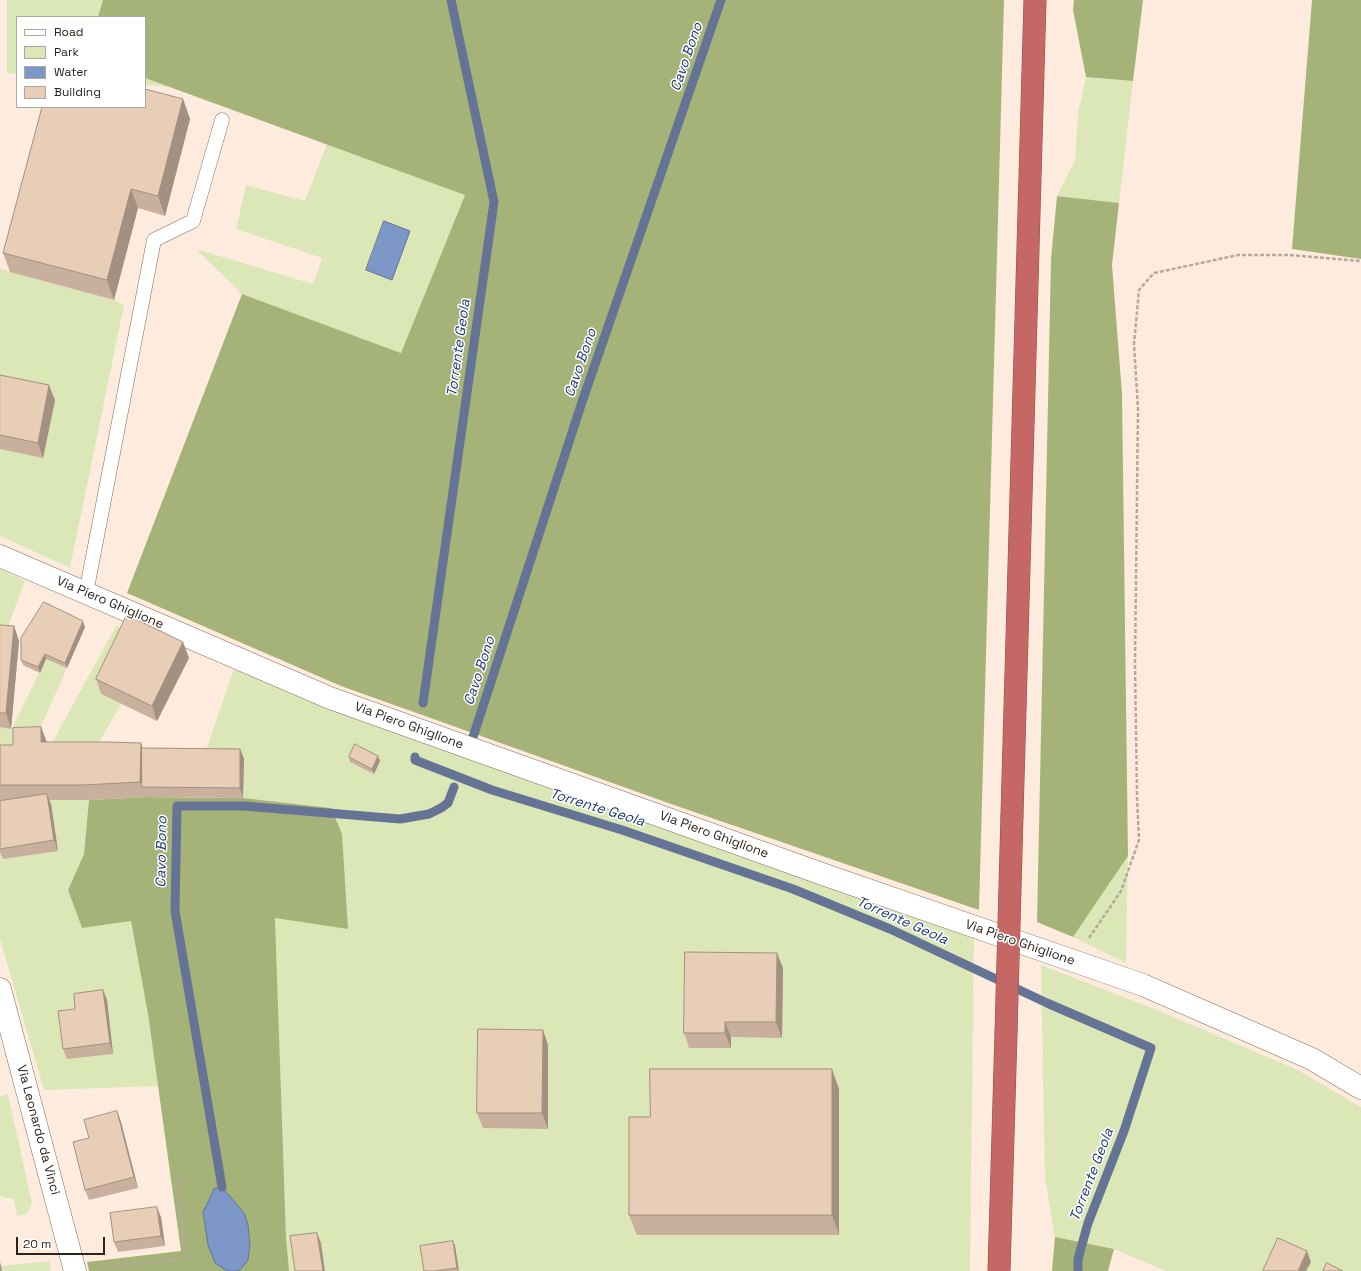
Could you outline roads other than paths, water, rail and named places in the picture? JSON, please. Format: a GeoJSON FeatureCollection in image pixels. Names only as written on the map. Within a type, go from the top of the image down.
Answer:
{"type":"FeatureCollection","features":[{"type":"Feature","properties":{"kind":"highway"},"geometry":{"type":"LineString","coordinates":[[999,1271],[1035,0]]}},
{"type":"Feature","properties":{"kind":"street","name":"Via Piero Ghiglione"},"geometry":{"type":"LineString","coordinates":[[0,556],[330,698],[828,876],[1143,985],[1312,1059],[1361,1088]]}},
{"type":"Feature","properties":{"kind":"street","name":"Via Leonardo da Vinci"},"geometry":{"type":"LineString","coordinates":[[0,989],[75,1271]]}},
{"type":"Feature","properties":{"kind":"lane"},"geometry":{"type":"LineString","coordinates":[[86,593],[154,240],[193,221],[222,120]]}},
{"type":"Feature","properties":{"kind":"water"},"geometry":{"type":"Polygon","coordinates":[[[384,221],[410,231],[392,280],[366,270],[384,221]]]}},
{"type":"Feature","properties":{"kind":"water"},"geometry":{"type":"Polygon","coordinates":[[[222,1187],[244,1213],[248,1225],[250,1245],[248,1260],[240,1270],[236,1271],[227,1271],[215,1263],[208,1245],[203,1212],[214,1189],[222,1187]]]}},
{"type":"Feature","properties":{"kind":"waterway","name":"Torrente Geola"},"geometry":{"type":"LineString","coordinates":[[423,703],[494,202],[451,0]]}},
{"type":"Feature","properties":{"kind":"waterway","name":"Cavo Bono"},"geometry":{"type":"LineString","coordinates":[[473,737],[582,402],[721,0]]}},
{"type":"Feature","properties":{"kind":"waterway","name":"Torrente Geola"},"geometry":{"type":"LineString","coordinates":[[415,757],[415,760],[492,790],[622,830],[793,889],[890,929],[1047,1003],[1151,1048],[1124,1131],[1088,1223],[1078,1259],[1078,1271]]}},
{"type":"Feature","properties":{"kind":"waterway","name":"Cavo Bono"},"geometry":{"type":"LineString","coordinates":[[222,1187],[175,911],[177,806],[244,806],[400,819],[429,814],[441,808],[448,803],[454,787]]}}]}
